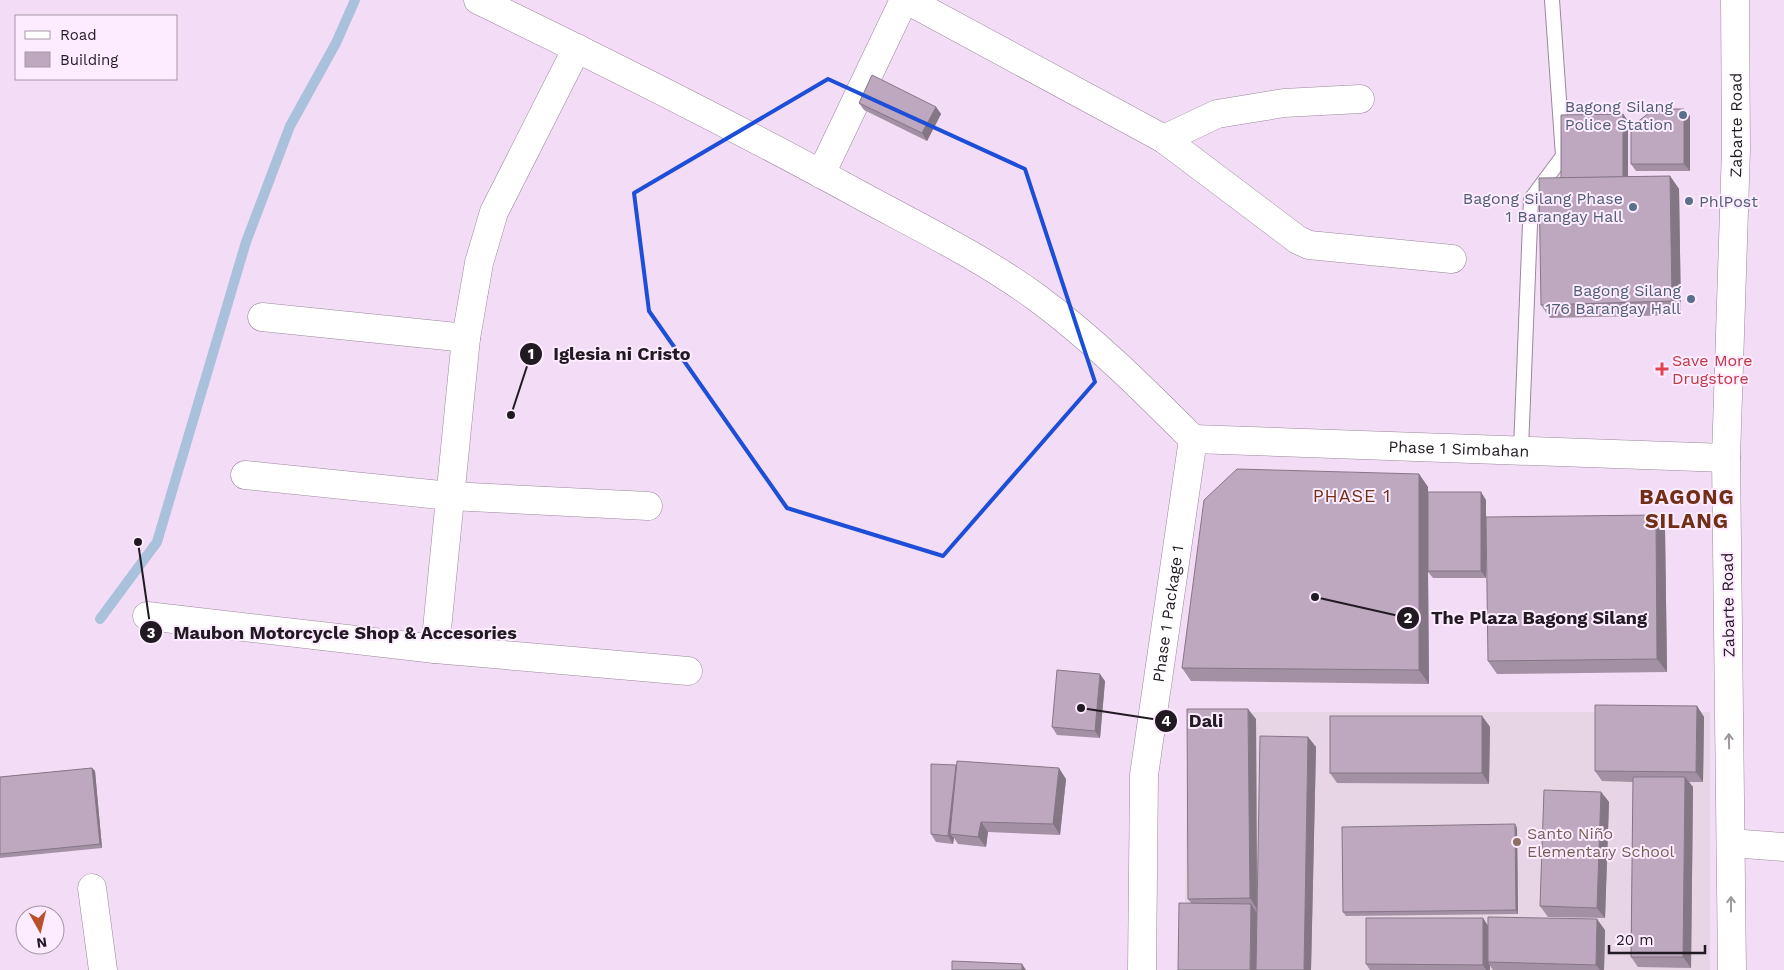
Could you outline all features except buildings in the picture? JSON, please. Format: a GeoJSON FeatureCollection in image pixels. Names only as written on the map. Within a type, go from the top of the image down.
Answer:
{"type":"FeatureCollection","features":[{"type":"Feature","properties":{"kind":"street"},"geometry":{"type":"LineString","coordinates":[[478,0],[577,48],[821,174],[972,256],[1035,296],[1107,354],[1193,439]]}},
{"type":"Feature","properties":{"kind":"street"},"geometry":{"type":"LineString","coordinates":[[821,174],[906,0],[1164,139],[1270,221],[1309,245],[1452,259]]}},
{"type":"Feature","properties":{"kind":"street","name":"Zabarte Road"},"geometry":{"type":"LineString","coordinates":[[1732,970],[1726,458],[1736,149],[1735,0]]}},
{"type":"Feature","properties":{"kind":"street"},"geometry":{"type":"LineString","coordinates":[[435,649],[466,338],[479,263],[494,212],[577,48]]}},
{"type":"Feature","properties":{"kind":"street"},"geometry":{"type":"LineString","coordinates":[[1164,139],[1217,114],[1284,104],[1360,99]]}},
{"type":"Feature","properties":{"kind":"street"},"geometry":{"type":"LineString","coordinates":[[262,317],[466,338]]}},
{"type":"Feature","properties":{"kind":"street","name":"Phase 1 Simbahan"},"geometry":{"type":"LineString","coordinates":[[1193,439],[1521,449],[1726,458]]}},
{"type":"Feature","properties":{"kind":"street","name":"Phase 1 Package 1"},"geometry":{"type":"LineString","coordinates":[[1142,970],[1144,775],[1193,439]]}},
{"type":"Feature","properties":{"kind":"street"},"geometry":{"type":"LineString","coordinates":[[245,475],[450,496],[648,506]]}},
{"type":"Feature","properties":{"kind":"street"},"geometry":{"type":"LineString","coordinates":[[147,616],[435,649],[688,671]]}},
{"type":"Feature","properties":{"kind":"street"},"geometry":{"type":"LineString","coordinates":[[1731,843],[1784,847]]}},
{"type":"Feature","properties":{"kind":"street"},"geometry":{"type":"LineString","coordinates":[[92,888],[104,970]]}},
{"type":"Feature","properties":{"kind":"lane"},"geometry":{"type":"LineString","coordinates":[[1521,449],[1531,199],[1563,156],[1552,0]]}},
{"type":"Feature","properties":{"kind":"highlighted area"},"geometry":{"type":"Polygon","coordinates":[[[828,79],[1025,169],[1095,382],[943,556],[787,508],[649,311],[634,193],[828,79]]]}},
{"type":"Feature","properties":{"kind":"shaded area","name":"Santo Niño Elementary School"},"geometry":{"type":"Polygon","coordinates":[[[1188,712],[1710,712],[1710,970],[1184,970],[1188,712]]]}},
{"type":"Feature","properties":{"kind":"waterway"},"geometry":{"type":"LineString","coordinates":[[100,619],[157,542],[246,242],[290,126],[336,43],[355,0]]}},
{"type":"Feature","properties":{"kind":"place","name":"Bagong Silang Police Station"},"geometry":{"type":"Point","coordinates":[1683,115]}},
{"type":"Feature","properties":{"kind":"place","name":"PhlPost"},"geometry":{"type":"Point","coordinates":[1689,201]}},
{"type":"Feature","properties":{"kind":"place","name":"Bagong Silang Phase 1 Barangay Hall"},"geometry":{"type":"Point","coordinates":[1633,207]}},
{"type":"Feature","properties":{"kind":"place","name":"Bagong Silang 176 Barangay Hall"},"geometry":{"type":"Point","coordinates":[1691,299]}},
{"type":"Feature","properties":{"kind":"place","name":"Save More Drugstore"},"geometry":{"type":"Point","coordinates":[1662,369]}},
{"type":"Feature","properties":{"kind":"place","name":"Iglesia ni Cristo"},"geometry":{"type":"Point","coordinates":[511,415]}},
{"type":"Feature","properties":{"kind":"place","name":"Maubon Motorcycle Shop & Accesories"},"geometry":{"type":"Point","coordinates":[138,542]}},
{"type":"Feature","properties":{"kind":"place","name":"The Plaza Bagong Silang"},"geometry":{"type":"Point","coordinates":[1315,597]}},
{"type":"Feature","properties":{"kind":"place","name":"Dali"},"geometry":{"type":"Point","coordinates":[1081,708]}},
{"type":"Feature","properties":{"kind":"place","name":"Santo Niño Elementary School"},"geometry":{"type":"Point","coordinates":[1517,842]}},
{"type":"Feature","properties":{"kind":"district","name":"PHASE 1"},"geometry":{"type":"Point","coordinates":[1352,495]}},
{"type":"Feature","properties":{"kind":"district","name":"BAGONG SILANG"},"geometry":{"type":"Point","coordinates":[1687,508]}}]}
